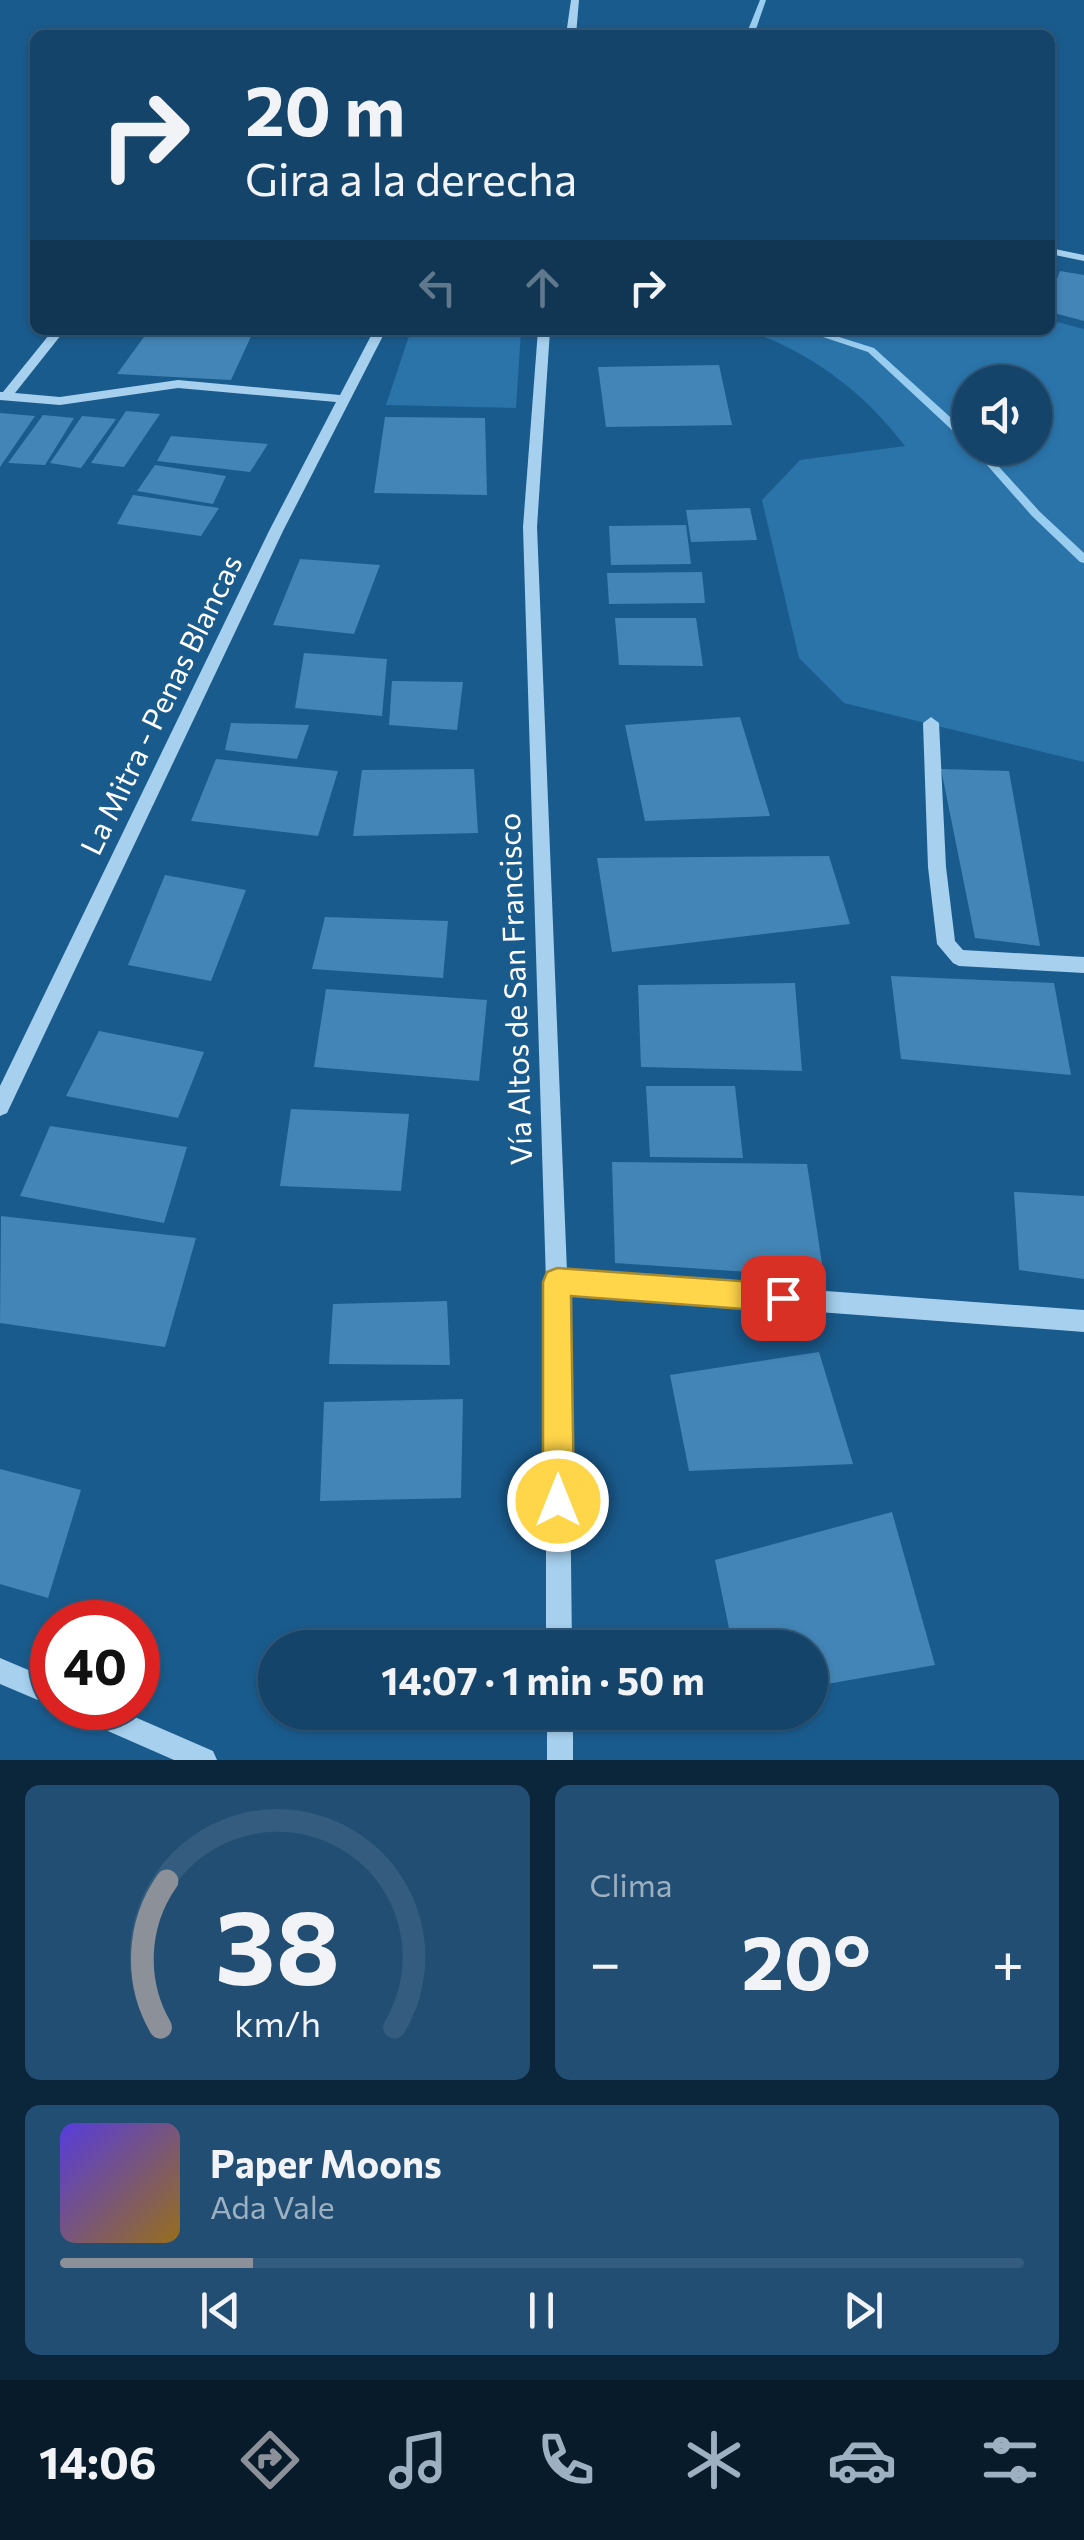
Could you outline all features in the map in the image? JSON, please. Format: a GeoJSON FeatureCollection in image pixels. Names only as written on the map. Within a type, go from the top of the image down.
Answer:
{"type":"FeatureCollection","features":[{"type":"Feature","properties":{"kind":"street"},"geometry":{"type":"LineString","coordinates":[[572,30],[575,0]]}},
{"type":"Feature","properties":{"kind":"street"},"geometry":{"type":"LineString","coordinates":[[1055,252],[1084,258]]}},
{"type":"Feature","properties":{"kind":"street"},"geometry":{"type":"LineString","coordinates":[[3,397],[56,335]]}},
{"type":"Feature","properties":{"kind":"street","name":"La Mitra - Penas Blancas"},"geometry":{"type":"LineString","coordinates":[[0,1107],[342,399],[377,335]]}},
{"type":"Feature","properties":{"kind":"street","name":"Vía Altos de San Francisco"},"geometry":{"type":"LineString","coordinates":[[544,335],[530,527],[557,1282],[559,1630]]}},
{"type":"Feature","properties":{"kind":"street"},"geometry":{"type":"LineString","coordinates":[[3,397],[60,401],[178,384],[342,399]]}},
{"type":"Feature","properties":{"kind":"street"},"geometry":{"type":"LineString","coordinates":[[931,722],[937,867],[946,944],[959,958],[1000,957],[1047,966],[1084,965]]}},
{"type":"Feature","properties":{"kind":"street"},"geometry":{"type":"LineString","coordinates":[[557,1282],[1084,1320]]}},
{"type":"Feature","properties":{"kind":"street"},"geometry":{"type":"LineString","coordinates":[[0,1671],[30,1684]]}},
{"type":"Feature","properties":{"kind":"street"},"geometry":{"type":"LineString","coordinates":[[135,1730],[204,1760]]}},
{"type":"Feature","properties":{"kind":"street"},"geometry":{"type":"LineString","coordinates":[[560,1730],[560,1760]]}},
{"type":"Feature","properties":{"kind":"shaded area"},"geometry":{"type":"Polygon","coordinates":[[[1055,321],[1084,329],[1084,762],[844,703],[799,658],[762,500],[800,460],[905,446],[854,391],[791,349],[758,335],[1055,335],[1055,321]]]}},
{"type":"Feature","properties":{"kind":"shaded area"},"geometry":{"type":"Polygon","coordinates":[[[409,335],[521,335],[516,408],[386,405],[409,335]]]}},
{"type":"Feature","properties":{"kind":"building"},"geometry":{"type":"Polygon","coordinates":[[[1060,271],[1084,275],[1084,321],[1055,313],[1055,284],[1060,271]]]}},
{"type":"Feature","properties":{"kind":"building"},"geometry":{"type":"Polygon","coordinates":[[[145,335],[252,335],[231,380],[117,374],[145,335]]]}},
{"type":"Feature","properties":{"kind":"building"},"geometry":{"type":"Polygon","coordinates":[[[719,365],[732,425],[606,427],[598,367],[719,365]]]}},
{"type":"Feature","properties":{"kind":"building"},"geometry":{"type":"Polygon","coordinates":[[[126,411],[160,414],[124,467],[91,463],[126,411]]]}},
{"type":"Feature","properties":{"kind":"building"},"geometry":{"type":"Polygon","coordinates":[[[0,413],[35,416],[0,467],[0,413]]]}},
{"type":"Feature","properties":{"kind":"building"},"geometry":{"type":"Polygon","coordinates":[[[43,415],[74,418],[45,465],[8,463],[43,415]]]}},
{"type":"Feature","properties":{"kind":"building"},"geometry":{"type":"Polygon","coordinates":[[[82,416],[116,419],[81,468],[50,463],[82,416]]]}},
{"type":"Feature","properties":{"kind":"building"},"geometry":{"type":"Polygon","coordinates":[[[385,417],[485,418],[487,495],[374,493],[385,417]]]}},
{"type":"Feature","properties":{"kind":"building"},"geometry":{"type":"Polygon","coordinates":[[[171,436],[268,444],[250,472],[157,461],[171,436]]]}},
{"type":"Feature","properties":{"kind":"building"},"geometry":{"type":"Polygon","coordinates":[[[155,465],[226,476],[213,504],[137,491],[155,465]]]}},
{"type":"Feature","properties":{"kind":"building"},"geometry":{"type":"Polygon","coordinates":[[[133,495],[219,508],[201,536],[117,524],[133,495]]]}},
{"type":"Feature","properties":{"kind":"building"},"geometry":{"type":"Polygon","coordinates":[[[750,508],[757,540],[691,542],[686,510],[750,508]]]}},
{"type":"Feature","properties":{"kind":"building"},"geometry":{"type":"Polygon","coordinates":[[[686,525],[691,564],[611,565],[609,526],[686,525]]]}},
{"type":"Feature","properties":{"kind":"building"},"geometry":{"type":"Polygon","coordinates":[[[300,559],[380,565],[354,634],[273,625],[300,559]]]}},
{"type":"Feature","properties":{"kind":"building"},"geometry":{"type":"Polygon","coordinates":[[[702,572],[705,603],[609,604],[607,573],[702,572]]]}},
{"type":"Feature","properties":{"kind":"building"},"geometry":{"type":"Polygon","coordinates":[[[615,618],[696,618],[703,666],[619,665],[615,618]]]}},
{"type":"Feature","properties":{"kind":"building"},"geometry":{"type":"Polygon","coordinates":[[[304,653],[387,659],[382,716],[295,708],[304,653]]]}},
{"type":"Feature","properties":{"kind":"building"},"geometry":{"type":"Polygon","coordinates":[[[392,681],[463,682],[457,730],[389,725],[392,681]]]}},
{"type":"Feature","properties":{"kind":"building"},"geometry":{"type":"Polygon","coordinates":[[[740,717],[770,816],[645,821],[625,725],[740,717]]]}},
{"type":"Feature","properties":{"kind":"building"},"geometry":{"type":"Polygon","coordinates":[[[231,723],[309,725],[297,759],[225,750],[231,723]]]}},
{"type":"Feature","properties":{"kind":"building"},"geometry":{"type":"Polygon","coordinates":[[[216,759],[338,771],[318,836],[191,821],[216,759]]]}},
{"type":"Feature","properties":{"kind":"building"},"geometry":{"type":"Polygon","coordinates":[[[474,769],[478,833],[353,836],[362,770],[474,769]]]}},
{"type":"Feature","properties":{"kind":"building"},"geometry":{"type":"Polygon","coordinates":[[[941,769],[1009,771],[1040,946],[975,938],[941,769]]]}},
{"type":"Feature","properties":{"kind":"building"},"geometry":{"type":"Polygon","coordinates":[[[829,856],[850,924],[612,952],[597,858],[829,856]]]}},
{"type":"Feature","properties":{"kind":"building"},"geometry":{"type":"Polygon","coordinates":[[[165,875],[246,890],[211,981],[128,965],[165,875]]]}},
{"type":"Feature","properties":{"kind":"building"},"geometry":{"type":"Polygon","coordinates":[[[325,917],[448,921],[443,978],[312,969],[325,917]]]}},
{"type":"Feature","properties":{"kind":"building"},"geometry":{"type":"Polygon","coordinates":[[[891,976],[1054,983],[1071,1075],[901,1059],[891,976]]]}},
{"type":"Feature","properties":{"kind":"building"},"geometry":{"type":"Polygon","coordinates":[[[795,983],[802,1071],[641,1067],[638,985],[795,983]]]}},
{"type":"Feature","properties":{"kind":"building"},"geometry":{"type":"Polygon","coordinates":[[[326,989],[487,1000],[479,1081],[314,1067],[326,989]]]}},
{"type":"Feature","properties":{"kind":"building"},"geometry":{"type":"Polygon","coordinates":[[[99,1031],[204,1052],[178,1118],[66,1096],[99,1031]]]}},
{"type":"Feature","properties":{"kind":"building"},"geometry":{"type":"Polygon","coordinates":[[[646,1086],[735,1086],[743,1158],[650,1157],[646,1086]]]}},
{"type":"Feature","properties":{"kind":"building"},"geometry":{"type":"Polygon","coordinates":[[[291,1109],[409,1114],[401,1191],[280,1186],[291,1109]]]}},
{"type":"Feature","properties":{"kind":"building"},"geometry":{"type":"Polygon","coordinates":[[[50,1126],[187,1147],[164,1223],[20,1196],[50,1126]]]}},
{"type":"Feature","properties":{"kind":"building"},"geometry":{"type":"Polygon","coordinates":[[[612,1162],[807,1164],[824,1277],[615,1263],[612,1162]]]}},
{"type":"Feature","properties":{"kind":"building"},"geometry":{"type":"Polygon","coordinates":[[[1014,1192],[1084,1196],[1084,1279],[1019,1270],[1014,1192]]]}},
{"type":"Feature","properties":{"kind":"building"},"geometry":{"type":"Polygon","coordinates":[[[1,1216],[196,1238],[165,1347],[0,1323],[1,1216]]]}},
{"type":"Feature","properties":{"kind":"building"},"geometry":{"type":"Polygon","coordinates":[[[447,1301],[450,1365],[329,1364],[333,1304],[447,1301]]]}},
{"type":"Feature","properties":{"kind":"building"},"geometry":{"type":"Polygon","coordinates":[[[819,1352],[853,1464],[689,1471],[670,1375],[819,1352]]]}},
{"type":"Feature","properties":{"kind":"building"},"geometry":{"type":"Polygon","coordinates":[[[463,1399],[461,1498],[320,1501],[324,1402],[463,1399]]]}},
{"type":"Feature","properties":{"kind":"building"},"geometry":{"type":"Polygon","coordinates":[[[0,1469],[81,1490],[48,1598],[0,1584],[0,1469]]]}},
{"type":"Feature","properties":{"kind":"building"},"geometry":{"type":"Polygon","coordinates":[[[892,1512],[935,1665],[828,1684],[828,1630],[729,1630],[715,1560],[892,1512]]]}},
{"type":"Feature","properties":{"kind":"waterway"},"geometry":{"type":"LineString","coordinates":[[752,30],[763,0]]}},
{"type":"Feature","properties":{"kind":"waterway"},"geometry":{"type":"LineString","coordinates":[[823,335],[871,350],[952,424]]}},
{"type":"Feature","properties":{"kind":"waterway"},"geometry":{"type":"LineString","coordinates":[[992,465],[1084,559]]}},
{"type":"Feature","properties":{"kind":"route"},"geometry":{"type":"LineString","coordinates":[[558,1501],[557,1282],[783,1298]]}}]}
